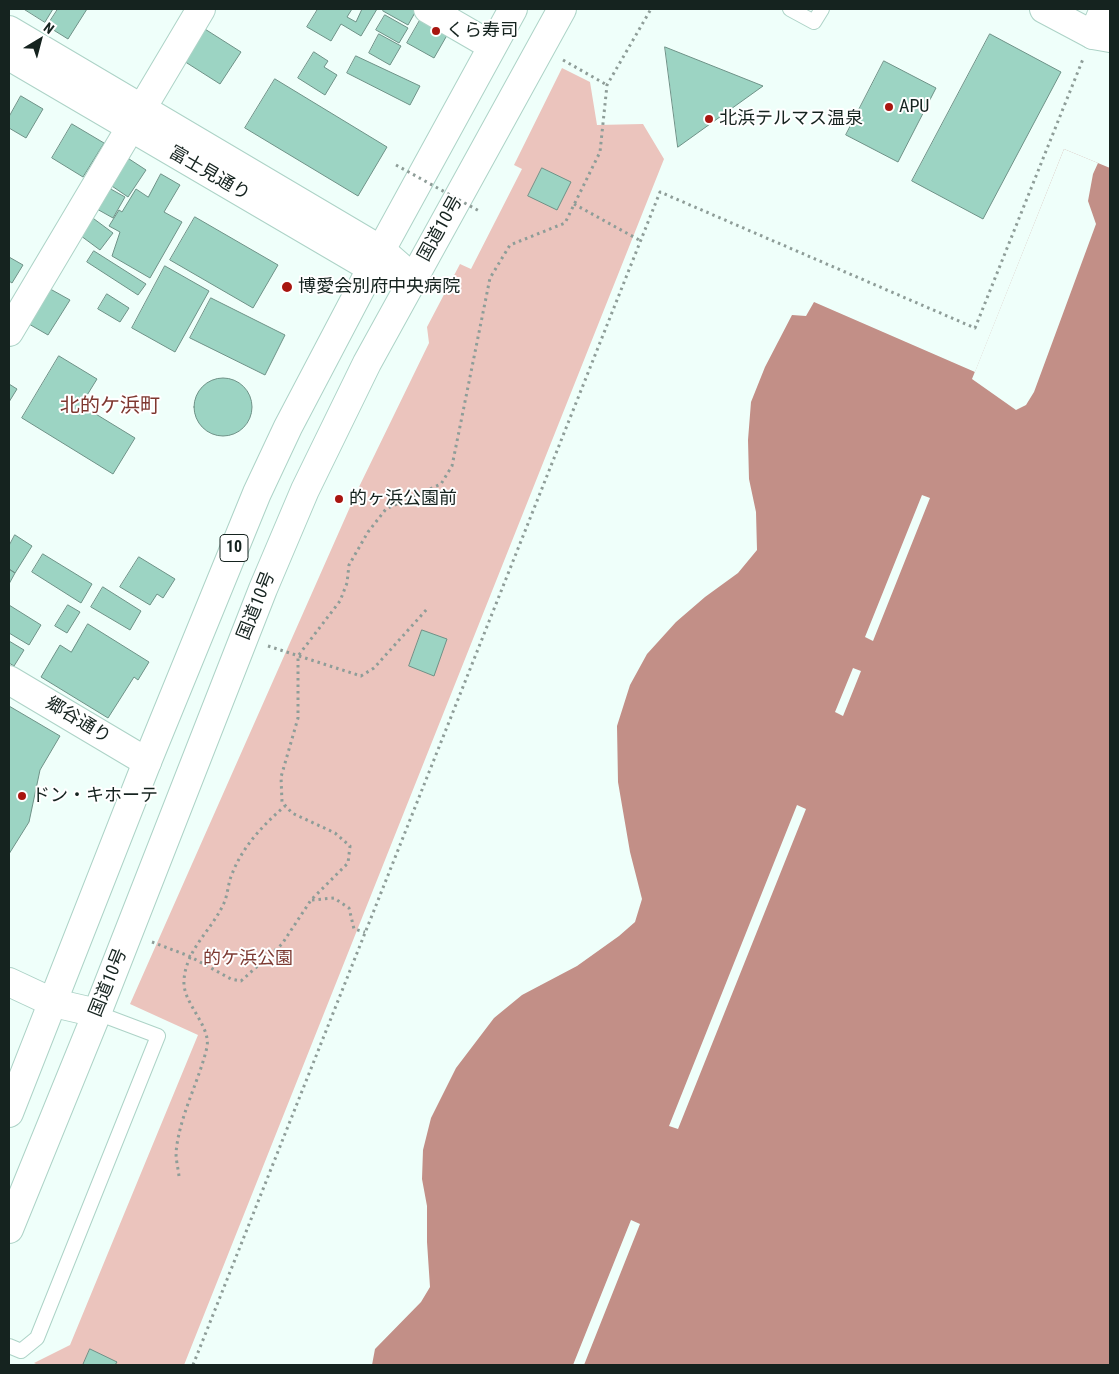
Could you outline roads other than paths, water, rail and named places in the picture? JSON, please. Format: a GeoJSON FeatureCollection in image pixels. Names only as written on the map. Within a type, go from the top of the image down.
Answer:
{"type":"FeatureCollection","features":[{"type":"Feature","properties":{"kind":"main road"},"geometry":{"type":"LineString","coordinates":[[9,332],[201,9]]}},
{"type":"Feature","properties":{"kind":"main road"},"geometry":{"type":"LineString","coordinates":[[428,9],[492,46]]}},
{"type":"Feature","properties":{"kind":"main road","name":"10"},"geometry":{"type":"LineString","coordinates":[[9,1113],[54,1003],[147,762],[257,493],[288,428],[376,259],[513,9]]}},
{"type":"Feature","properties":{"kind":"main road","name":"国道10号"},"geometry":{"type":"LineString","coordinates":[[9,1229],[98,1013],[263,589],[305,490],[367,363],[562,9]]}},
{"type":"Feature","properties":{"kind":"main road"},"geometry":{"type":"LineString","coordinates":[[1044,9],[1102,36],[1104,9]]}},
{"type":"Feature","properties":{"kind":"main road","name":"富士見通り"},"geometry":{"type":"LineString","coordinates":[[9,30],[136,118],[376,259],[414,278]]}},
{"type":"Feature","properties":{"kind":"main road","name":"富士見通り"},"geometry":{"type":"LineString","coordinates":[[9,56],[136,118],[337,223],[376,259]]}},
{"type":"Feature","properties":{"kind":"main road","name":"郷谷通り"},"geometry":{"type":"LineString","coordinates":[[9,680],[147,762]]}},
{"type":"Feature","properties":{"kind":"main road"},"geometry":{"type":"LineString","coordinates":[[9,982],[54,1003],[98,1013]]}},
{"type":"Feature","properties":{"kind":"lane"},"geometry":{"type":"LineString","coordinates":[[790,9],[814,22],[822,9]]}},
{"type":"Feature","properties":{"kind":"lane"},"geometry":{"type":"LineString","coordinates":[[9,1346],[21,1351],[37,1338],[158,1036],[98,1013]]}},
{"type":"Feature","properties":{"kind":"place","name":"くら寿司"},"geometry":{"type":"Point","coordinates":[436,31]}},
{"type":"Feature","properties":{"kind":"place","name":"APU"},"geometry":{"type":"Point","coordinates":[889,107]}},
{"type":"Feature","properties":{"kind":"place","name":"北浜テルマス温泉"},"geometry":{"type":"Point","coordinates":[709,119]}},
{"type":"Feature","properties":{"kind":"place","name":"博愛会別府中央病院"},"geometry":{"type":"Point","coordinates":[287,287]}},
{"type":"Feature","properties":{"kind":"place","name":"的ヶ浜公園前"},"geometry":{"type":"Point","coordinates":[339,499]}},
{"type":"Feature","properties":{"kind":"place","name":"ドン・キホーテ"},"geometry":{"type":"Point","coordinates":[22,796]}},
{"type":"Feature","properties":{"kind":"district","name":"北的ケ浜町"},"geometry":{"type":"Point","coordinates":[110,407]}},
{"type":"Feature","properties":{"kind":"park label","name":"的ケ浜公園"},"geometry":{"type":"Point","coordinates":[248,959]}}]}
